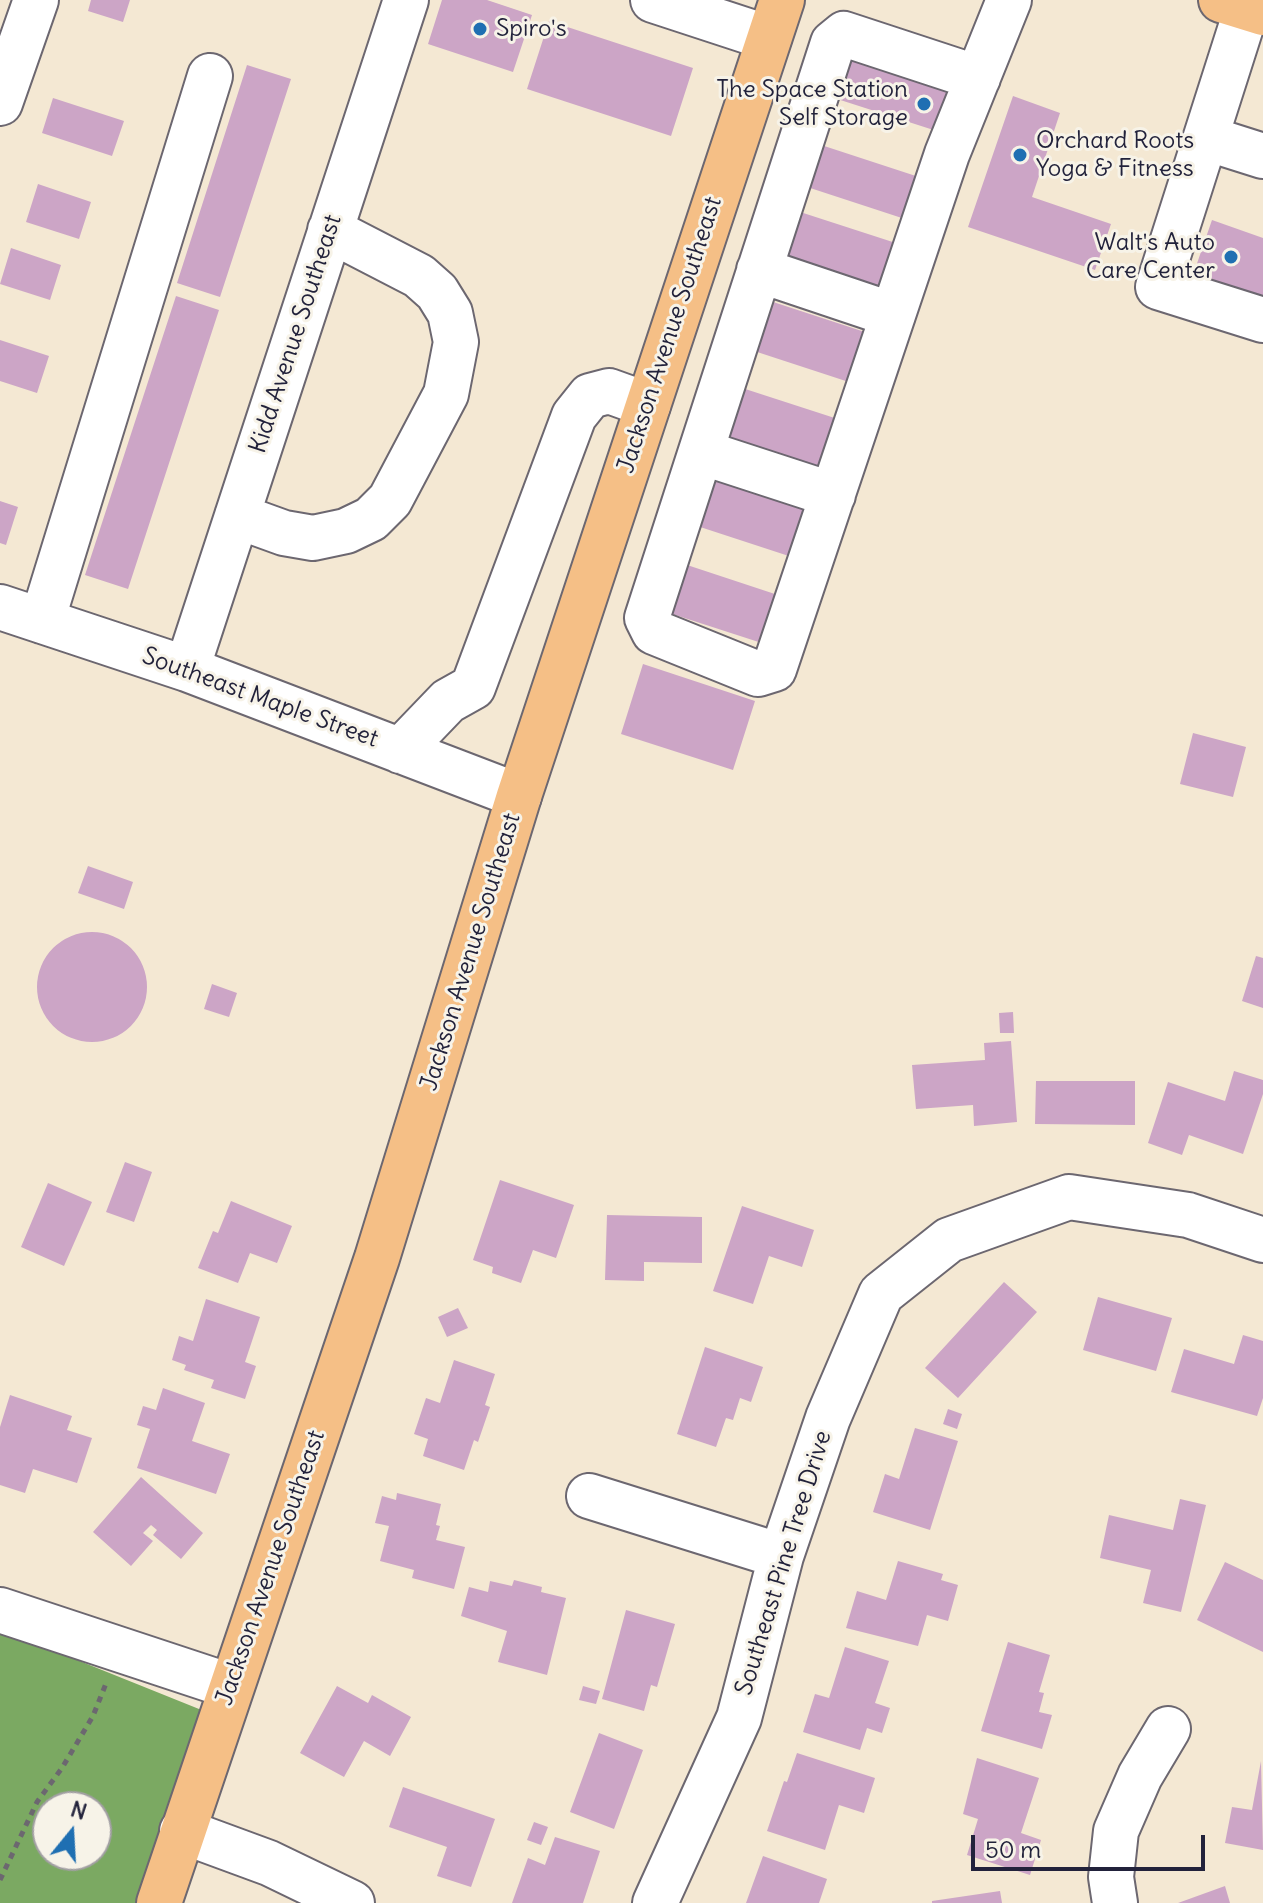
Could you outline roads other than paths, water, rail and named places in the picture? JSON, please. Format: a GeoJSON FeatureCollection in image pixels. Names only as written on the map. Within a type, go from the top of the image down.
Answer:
{"type":"FeatureCollection","features":[{"type":"Feature","properties":{"kind":"main road","name":"Jackson Avenue Southeast"},"geometry":{"type":"LineString","coordinates":[[159,1903],[377,1258],[519,796],[775,19]]}},
{"type":"Feature","properties":{"kind":"street"},"geometry":{"type":"LineString","coordinates":[[0,103],[36,0]]}},
{"type":"Feature","properties":{"kind":"street","name":"Kidd Avenue Southeast"},"geometry":{"type":"LineString","coordinates":[[187,669],[406,0]]}},
{"type":"Feature","properties":{"kind":"street"},"geometry":{"type":"LineString","coordinates":[[653,0],[775,19]]}},
{"type":"Feature","properties":{"kind":"street"},"geometry":{"type":"LineString","coordinates":[[978,78],[844,34],[833,43],[647,618],[654,632],[758,674],[774,669],[947,154],[978,78],[1009,0]]}},
{"type":"Feature","properties":{"kind":"street"},"geometry":{"type":"LineString","coordinates":[[1244,7],[1158,287],[1263,320]]}},
{"type":"Feature","properties":{"kind":"street"},"geometry":{"type":"LineString","coordinates":[[42,621],[210,76]]}},
{"type":"Feature","properties":{"kind":"street"},"geometry":{"type":"LineString","coordinates":[[1206,138],[1263,156]]}},
{"type":"Feature","properties":{"kind":"street"},"geometry":{"type":"LineString","coordinates":[[237,516],[284,533],[313,538],[346,531],[371,519],[390,500],[446,394],[456,342],[450,313],[437,292],[419,276],[330,230]]}},
{"type":"Feature","properties":{"kind":"street"},"geometry":{"type":"LineString","coordinates":[[759,270],[893,315]]}},
{"type":"Feature","properties":{"kind":"street"},"geometry":{"type":"LineString","coordinates":[[400,751],[448,701],[473,687],[574,416],[590,396],[609,391],[648,405]]}},
{"type":"Feature","properties":{"kind":"street"},"geometry":{"type":"LineString","coordinates":[[701,452],[833,495]]}},
{"type":"Feature","properties":{"kind":"street","name":"Southeast Maple Street"},"geometry":{"type":"LineString","coordinates":[[0,607],[187,669],[519,796]]}},
{"type":"Feature","properties":{"kind":"street","name":"Southeast Pine Tree Drive"},"geometry":{"type":"LineString","coordinates":[[655,1903],[739,1718],[781,1556],[828,1418],[881,1294],[949,1240],[1069,1197],[1188,1215],[1263,1240]]}},
{"type":"Feature","properties":{"kind":"street"},"geometry":{"type":"LineString","coordinates":[[589,1496],[781,1556]]}},
{"type":"Feature","properties":{"kind":"street"},"geometry":{"type":"LineString","coordinates":[[0,1610],[230,1686]]}},
{"type":"Feature","properties":{"kind":"street"},"geometry":{"type":"LineString","coordinates":[[1115,1903],[1111,1877],[1116,1831],[1140,1776],[1168,1729]]}},
{"type":"Feature","properties":{"kind":"street"},"geometry":{"type":"LineString","coordinates":[[182,1831],[269,1863],[352,1903]]}},
{"type":"Feature","properties":{"kind":"place","name":"Spiro's"},"geometry":{"type":"Point","coordinates":[480,29]}},
{"type":"Feature","properties":{"kind":"place","name":"The Space Station Self Storage"},"geometry":{"type":"Point","coordinates":[924,104]}},
{"type":"Feature","properties":{"kind":"place","name":"Orchard Roots Yoga & Fitness"},"geometry":{"type":"Point","coordinates":[1020,155]}},
{"type":"Feature","properties":{"kind":"place","name":"Walt's Auto Care Center"},"geometry":{"type":"Point","coordinates":[1231,257]}}]}
